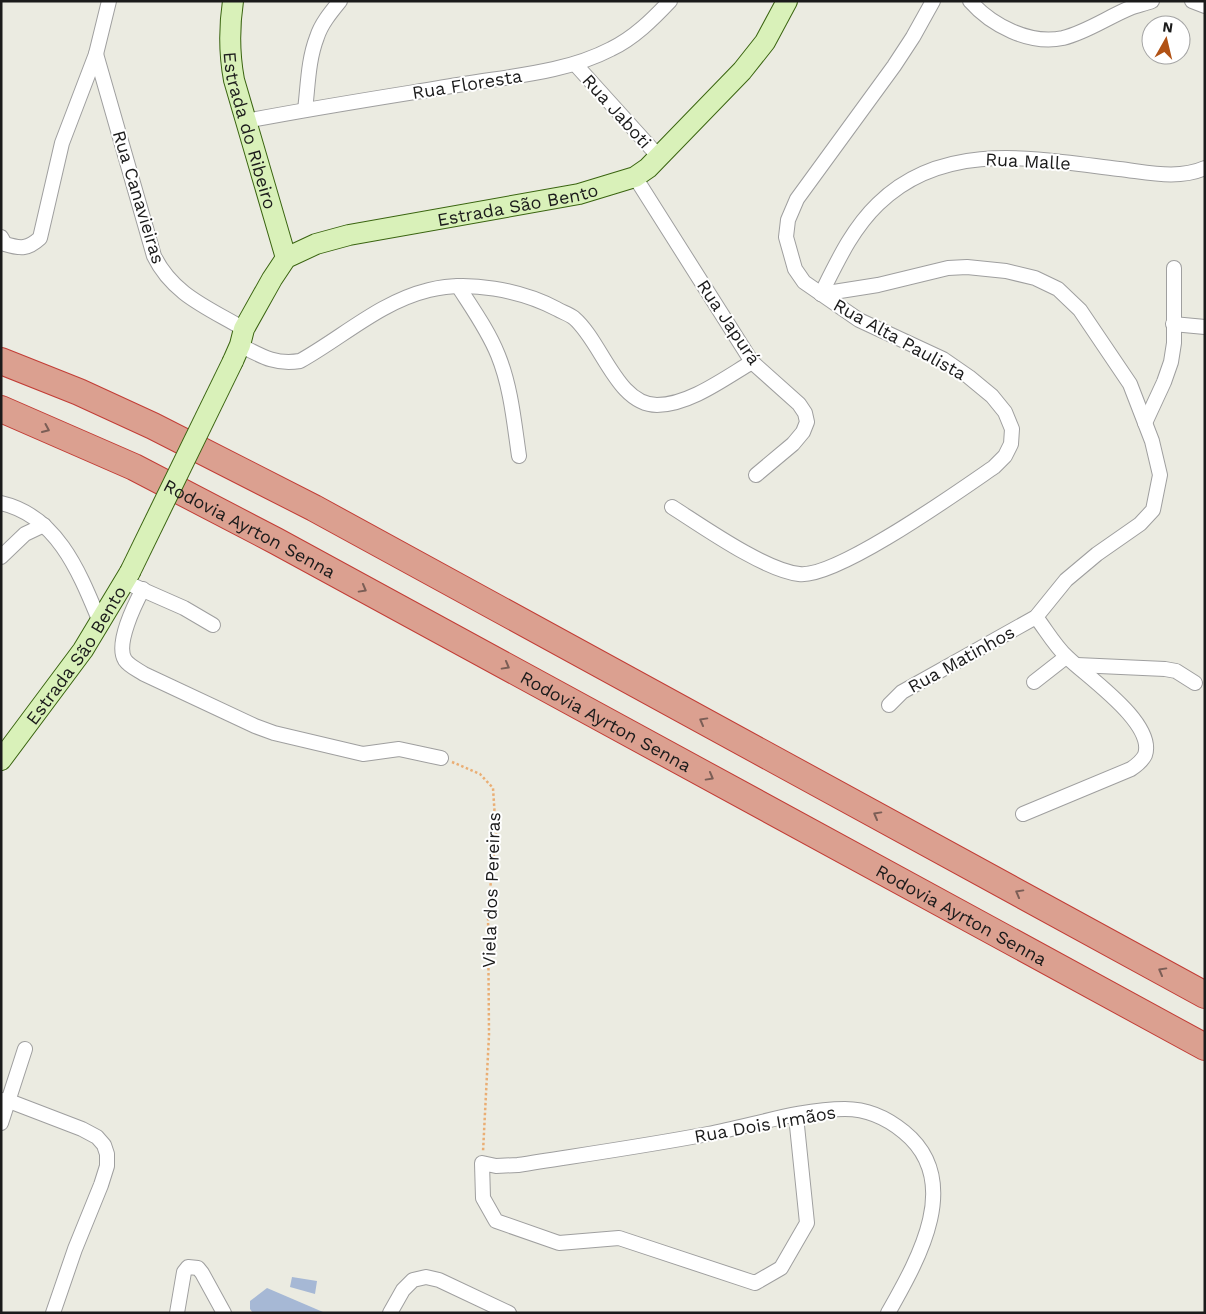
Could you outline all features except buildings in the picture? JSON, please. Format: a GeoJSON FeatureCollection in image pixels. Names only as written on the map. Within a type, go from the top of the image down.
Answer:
{"type":"FeatureCollection","features":[{"type":"Feature","properties":{"kind":"highway"},"geometry":{"type":"LineString","coordinates":[[1,361],[79,392],[152,426],[314,508],[1205,995]]}},
{"type":"Feature","properties":{"kind":"highway","name":"Rodovia Ayrton Senna"},"geometry":{"type":"LineString","coordinates":[[1,410],[134,468],[276,541],[1205,1046]]}},
{"type":"Feature","properties":{"kind":"street"},"geometry":{"type":"LineString","coordinates":[[1,237],[5,244],[16,248],[31,246],[40,238],[62,144],[96,54],[109,1]]}},
{"type":"Feature","properties":{"kind":"street","name":"Estrada do Ribeiro"},"geometry":{"type":"LineString","coordinates":[[233,1],[230,60],[234,80],[286,258]]}},
{"type":"Feature","properties":{"kind":"street"},"geometry":{"type":"LineString","coordinates":[[305,110],[310,64],[317,37],[328,16],[340,1]]}},
{"type":"Feature","properties":{"kind":"street","name":"Rua Floresta"},"geometry":{"type":"LineString","coordinates":[[246,121],[575,64],[612,49],[650,22],[670,1]]}},
{"type":"Feature","properties":{"kind":"street","name":"Estrada São Bento"},"geometry":{"type":"LineString","coordinates":[[286,258],[316,244],[349,235],[579,194],[635,177],[660,158],[742,71],[765,42],[787,1]]}},
{"type":"Feature","properties":{"kind":"street","name":"Rua Alta Paulista"},"geometry":{"type":"LineString","coordinates":[[672,507],[765,562],[793,573],[812,574],[833,567],[899,530],[994,468],[1005,456],[1011,444],[1012,430],[1005,412],[992,396],[943,359],[860,320],[804,282],[795,269],[786,237],[788,220],[797,199],[894,66],[933,1]]}},
{"type":"Feature","properties":{"kind":"street"},"geometry":{"type":"LineString","coordinates":[[970,1],[996,24],[1022,35],[1043,39],[1062,38],[1085,30],[1130,8],[1152,1]]}},
{"type":"Feature","properties":{"kind":"street","name":"Rua Canavieiras"},"geometry":{"type":"LineString","coordinates":[[96,54],[154,256],[160,269],[169,281],[239,345],[272,360],[287,363],[300,361],[375,313],[400,300],[427,290],[458,286],[500,289],[528,296],[573,318],[592,338],[624,389],[629,395],[642,402],[656,405],[671,404],[692,397],[752,362]]}},
{"type":"Feature","properties":{"kind":"street","name":"Rua Jaboti"},"geometry":{"type":"LineString","coordinates":[[575,64],[660,158]]}},
{"type":"Feature","properties":{"kind":"street","name":"Rua Malle"},"geometry":{"type":"LineString","coordinates":[[822,294],[842,251],[878,204],[901,186],[936,168],[968,160],[1003,157],[1168,174],[1189,174],[1205,168]]}},
{"type":"Feature","properties":{"kind":"street","name":"Rua Japurá"},"geometry":{"type":"LineString","coordinates":[[635,177],[752,362],[799,404],[805,413],[807,422],[803,432],[793,444],[756,475]]}},
{"type":"Feature","properties":{"kind":"street"},"geometry":{"type":"LineString","coordinates":[[239,345],[272,279],[286,258]]}},
{"type":"Feature","properties":{"kind":"street"},"geometry":{"type":"LineString","coordinates":[[822,294],[878,286],[948,268],[967,267],[1006,271],[1035,278],[1058,289],[1080,310],[1130,384],[1146,423],[1160,475],[1153,510],[1140,524],[1097,554],[1066,580],[1036,618],[1072,661],[1120,703],[1131,717],[1144,737],[1146,747],[1144,756],[1132,769],[1023,814]]}},
{"type":"Feature","properties":{"kind":"street"},"geometry":{"type":"LineString","coordinates":[[1146,423],[1171,362],[1174,343],[1174,268]]}},
{"type":"Feature","properties":{"kind":"street"},"geometry":{"type":"LineString","coordinates":[[458,286],[482,323],[498,355],[508,387],[519,456]]}},
{"type":"Feature","properties":{"kind":"street"},"geometry":{"type":"LineString","coordinates":[[1173,324],[1205,327]]}},
{"type":"Feature","properties":{"kind":"street","name":"Estrada São Bento"},"geometry":{"type":"LineString","coordinates":[[1,760],[66,673],[127,577],[239,345]]}},
{"type":"Feature","properties":{"kind":"street"},"geometry":{"type":"LineString","coordinates":[[1,503],[20,510],[44,525],[60,544],[81,576],[100,622]]}},
{"type":"Feature","properties":{"kind":"street"},"geometry":{"type":"LineString","coordinates":[[1,557],[25,534],[44,525]]}},
{"type":"Feature","properties":{"kind":"street"},"geometry":{"type":"LineString","coordinates":[[127,577],[143,589],[184,608],[213,625]]}},
{"type":"Feature","properties":{"kind":"street"},"geometry":{"type":"LineString","coordinates":[[143,589],[129,620],[122,649],[127,663],[144,674],[254,726],[274,733],[363,754],[399,749],[441,758]]}},
{"type":"Feature","properties":{"kind":"street","name":"Rua Matinhos"},"geometry":{"type":"LineString","coordinates":[[889,705],[902,692],[1036,618]]}},
{"type":"Feature","properties":{"kind":"street"},"geometry":{"type":"LineString","coordinates":[[1034,682],[1072,661],[1165,669],[1176,671],[1195,683]]}},
{"type":"Feature","properties":{"kind":"street"},"geometry":{"type":"LineString","coordinates":[[1,1124],[5,1100],[25,1049]]}},
{"type":"Feature","properties":{"kind":"street"},"geometry":{"type":"LineString","coordinates":[[5,1100],[97,1137],[104,1144],[107,1154],[107,1166],[101,1185],[75,1248],[53,1313]]}},
{"type":"Feature","properties":{"kind":"street","name":"Rua Dois Irmãos"},"geometry":{"type":"LineString","coordinates":[[482,1163],[496,1166],[518,1165],[708,1134],[814,1112],[846,1109],[868,1112],[890,1120],[913,1139],[926,1158],[932,1174],[935,1192],[925,1237],[914,1266],[888,1313]]}},
{"type":"Feature","properties":{"kind":"street"},"geometry":{"type":"LineString","coordinates":[[482,1163],[484,1198],[496,1221],[559,1243],[619,1238],[756,1283],[781,1268],[807,1223],[796,1116]]}},
{"type":"Feature","properties":{"kind":"street"},"geometry":{"type":"LineString","coordinates":[[177,1313],[184,1272],[186,1269],[194,1267],[202,1273],[224,1313]]}},
{"type":"Feature","properties":{"kind":"street"},"geometry":{"type":"LineString","coordinates":[[390,1313],[403,1290],[413,1280],[426,1277],[439,1280],[509,1313]]}},
{"type":"Feature","properties":{"kind":"path","name":"Viela dos Pereiras"},"geometry":{"type":"LineString","coordinates":[[441,758],[480,774],[493,788],[496,834],[488,909],[489,1035],[482,1163]]}},
{"type":"Feature","properties":{"kind":"water"},"geometry":{"type":"Polygon","coordinates":[[[292,1277],[317,1281],[315,1294],[290,1287],[292,1277]]]}},
{"type":"Feature","properties":{"kind":"water"},"geometry":{"type":"Polygon","coordinates":[[[267,1288],[323,1313],[253,1313],[250,1309],[250,1301],[267,1288]]]}}]}
